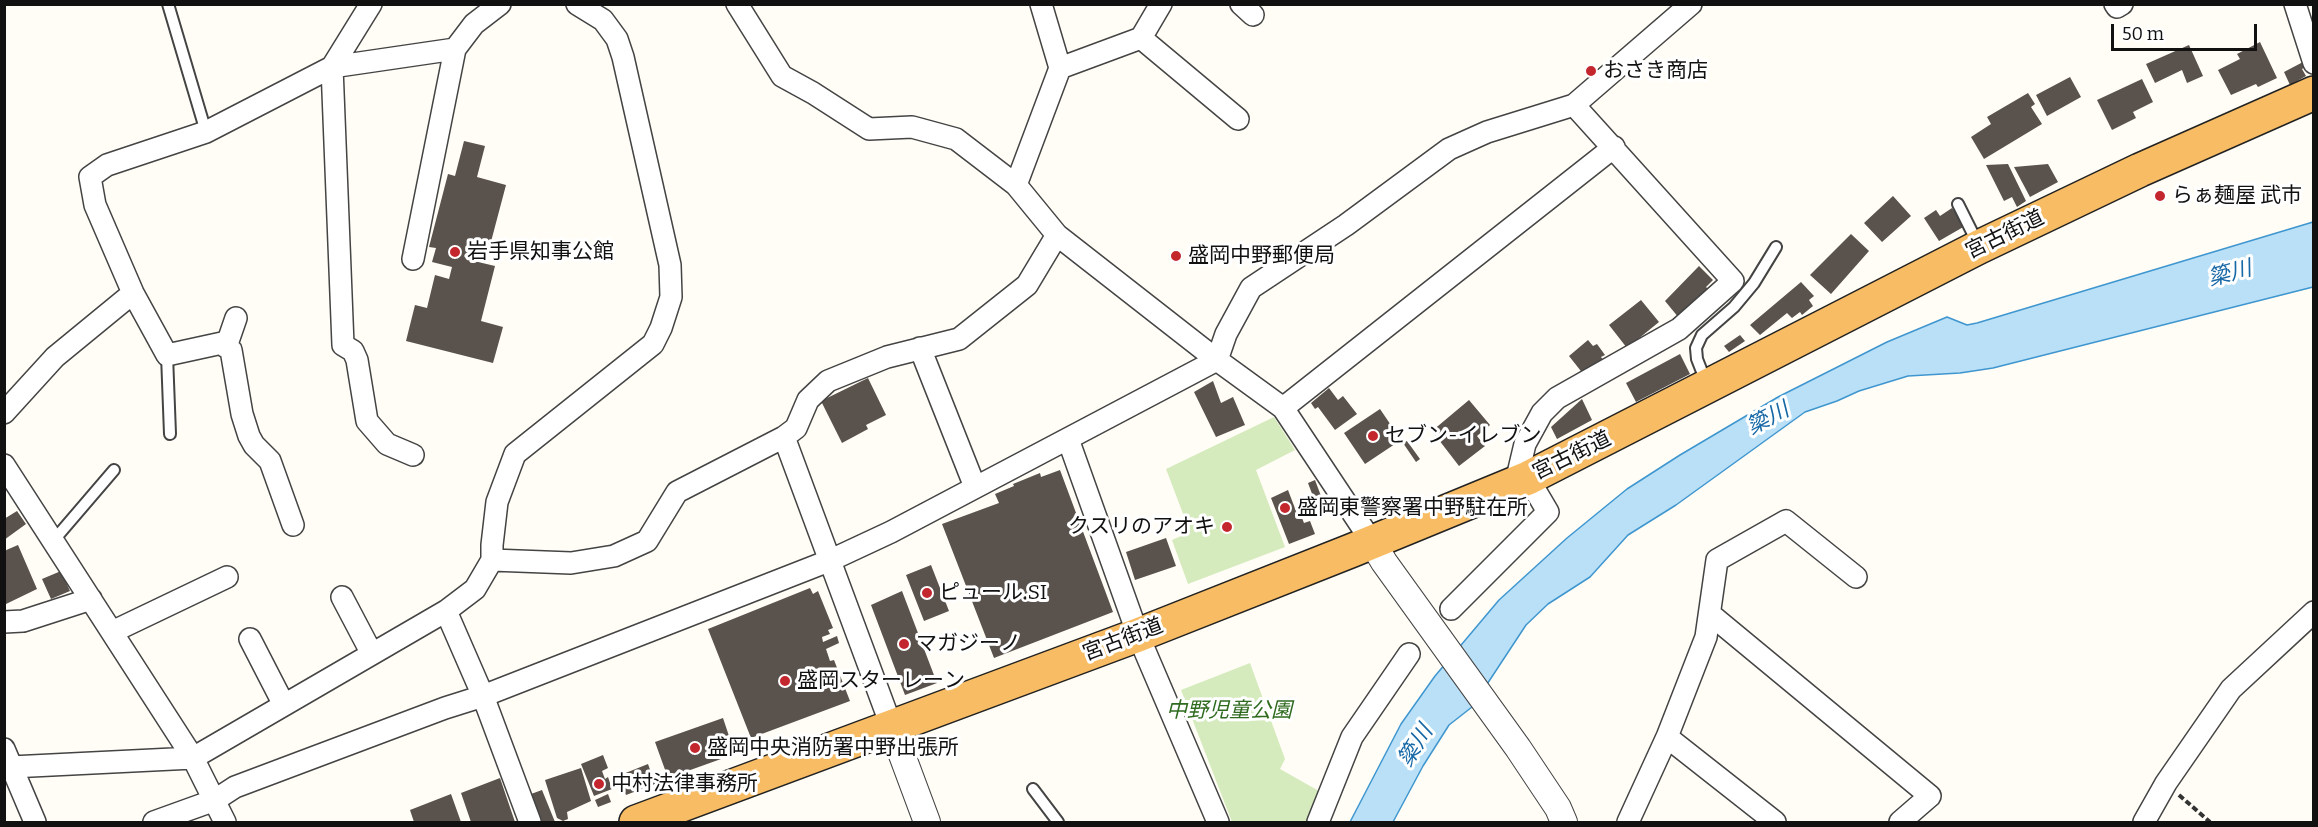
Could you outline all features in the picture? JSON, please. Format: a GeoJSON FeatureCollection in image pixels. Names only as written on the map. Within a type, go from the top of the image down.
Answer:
{"type":"FeatureCollection","features":[{"type":"Feature","properties":{"kind":"highway","name":"宮古街道"},"geometry":{"type":"LineString","coordinates":[[636,822],[1138,635],[1522,480],[1709,387],[1979,247],[2140,170],[2313,93]]}},
{"type":"Feature","properties":{"kind":"street"},"geometry":{"type":"LineString","coordinates":[[413,259],[455,49],[474,24],[500,4]]}},
{"type":"Feature","properties":{"kind":"street"},"geometry":{"type":"LineString","coordinates":[[35,822],[7,762],[193,758],[446,611],[475,589],[492,561],[497,502],[515,454],[652,344],[661,328],[671,297],[670,265],[623,57],[616,39],[603,20],[576,4]]}},
{"type":"Feature","properties":{"kind":"street"},"geometry":{"type":"LineString","coordinates":[[737,4],[782,76],[869,129],[912,127],[956,140],[1016,185],[1057,235],[1217,360],[1283,408],[1383,562],[1518,748],[1558,808],[1564,822]]}},
{"type":"Feature","properties":{"kind":"street"},"geometry":{"type":"LineString","coordinates":[[1016,185],[1060,68],[1041,4]]}},
{"type":"Feature","properties":{"kind":"street"},"geometry":{"type":"LineString","coordinates":[[1060,68],[1141,38],[1161,4]]}},
{"type":"Feature","properties":{"kind":"street"},"geometry":{"type":"LineString","coordinates":[[154,822],[215,800],[235,787],[445,708],[483,696],[831,560],[891,532],[1217,360],[1226,334],[1251,288],[1346,225],[1449,149],[1487,132],[1574,105],[1691,4]]}},
{"type":"Feature","properties":{"kind":"street"},"geometry":{"type":"LineString","coordinates":[[2115,4],[2117,7],[2122,4]]}},
{"type":"Feature","properties":{"kind":"street"},"geometry":{"type":"LineString","coordinates":[[2295,4],[2313,63]]}},
{"type":"Feature","properties":{"kind":"street"},"geometry":{"type":"LineString","coordinates":[[368,6],[332,67],[343,345],[352,351],[357,360],[367,421],[387,444],[413,455]]}},
{"type":"Feature","properties":{"kind":"street"},"geometry":{"type":"LineString","coordinates":[[1141,38],[1238,119]]}},
{"type":"Feature","properties":{"kind":"street"},"geometry":{"type":"LineString","coordinates":[[293,525],[270,461],[254,445],[249,436],[242,414],[231,350],[222,343],[167,355],[133,293],[95,205],[90,177],[107,165],[206,132],[332,67],[455,49]]}},
{"type":"Feature","properties":{"kind":"street"},"geometry":{"type":"LineString","coordinates":[[1451,609],[1548,512],[1522,480],[1525,444],[1542,413],[1557,398],[1679,329],[1733,281],[1574,105]]}},
{"type":"Feature","properties":{"kind":"street"},"geometry":{"type":"LineString","coordinates":[[1283,408],[1614,147]]}},
{"type":"Feature","properties":{"kind":"street"},"geometry":{"type":"LineString","coordinates":[[492,561],[571,563],[614,556],[646,541],[677,492],[784,437],[796,428],[808,400],[828,381],[887,357],[959,339],[1027,285],[1057,235]]}},
{"type":"Feature","properties":{"kind":"street"},"geometry":{"type":"LineString","coordinates":[[4,413],[55,357],[133,293]]}},
{"type":"Feature","properties":{"kind":"street"},"geometry":{"type":"LineString","coordinates":[[226,347],[237,318]]}},
{"type":"Feature","properties":{"kind":"street"},"geometry":{"type":"LineString","coordinates":[[920,348],[975,487]]}},
{"type":"Feature","properties":{"kind":"street"},"geometry":{"type":"LineString","coordinates":[[784,437],[927,822]]}},
{"type":"Feature","properties":{"kind":"street"},"geometry":{"type":"LineString","coordinates":[[1068,439],[1138,635],[1218,822]]}},
{"type":"Feature","properties":{"kind":"street"},"geometry":{"type":"LineString","coordinates":[[4,465],[193,758],[225,822]]}},
{"type":"Feature","properties":{"kind":"street"},"geometry":{"type":"LineString","coordinates":[[1629,822],[1667,737],[1706,637],[1717,560],[1786,520],[1856,577]]}},
{"type":"Feature","properties":{"kind":"street"},"geometry":{"type":"LineString","coordinates":[[112,632],[226,577]]}},
{"type":"Feature","properties":{"kind":"street"},"geometry":{"type":"LineString","coordinates":[[342,597],[372,654]]}},
{"type":"Feature","properties":{"kind":"street"},"geometry":{"type":"LineString","coordinates":[[4,622],[23,621],[91,599]]}},
{"type":"Feature","properties":{"kind":"street"},"geometry":{"type":"LineString","coordinates":[[446,611],[483,696],[530,822]]}},
{"type":"Feature","properties":{"kind":"street"},"geometry":{"type":"LineString","coordinates":[[2144,822],[2166,783],[2231,689],[2313,612]]}},
{"type":"Feature","properties":{"kind":"street"},"geometry":{"type":"LineString","coordinates":[[1710,614],[1930,796],[1900,822]]}},
{"type":"Feature","properties":{"kind":"street"},"geometry":{"type":"LineString","coordinates":[[250,639],[284,705]]}},
{"type":"Feature","properties":{"kind":"street"},"geometry":{"type":"LineString","coordinates":[[1318,822],[1353,736],[1409,654]]}},
{"type":"Feature","properties":{"kind":"street"},"geometry":{"type":"LineString","coordinates":[[1667,737],[1775,822]]}},
{"type":"Feature","properties":{"kind":"lane"},"geometry":{"type":"LineString","coordinates":[[168,4],[206,132]]}},
{"type":"Feature","properties":{"kind":"lane"},"geometry":{"type":"LineString","coordinates":[[1958,204],[1979,247]]}},
{"type":"Feature","properties":{"kind":"lane"},"geometry":{"type":"LineString","coordinates":[[1709,387],[1697,359],[1696,348],[1702,335],[1734,307],[1754,283],[1776,247]]}},
{"type":"Feature","properties":{"kind":"lane"},"geometry":{"type":"LineString","coordinates":[[167,355],[170,434]]}},
{"type":"Feature","properties":{"kind":"lane"},"geometry":{"type":"LineString","coordinates":[[54,540],[114,470]]}},
{"type":"Feature","properties":{"kind":"lane"},"geometry":{"type":"LineString","coordinates":[[1033,789],[1058,822]]}},
{"type":"Feature","properties":{"kind":"path"},"geometry":{"type":"LineString","coordinates":[[2166,783],[2210,822]]}},
{"type":"Feature","properties":{"kind":"green space"},"geometry":{"type":"Polygon","coordinates":[[[1274,417],[1295,450],[1256,470],[1285,547],[1188,584],[1172,540],[1190,532],[1166,469],[1274,417]]]}},
{"type":"Feature","properties":{"kind":"green space","name":"中野児童公園"},"geometry":{"type":"Polygon","coordinates":[[[1250,663],[1285,759],[1280,769],[1319,791],[1307,822],[1232,822],[1181,690],[1250,663]]]}},
{"type":"Feature","properties":{"kind":"water","name":"簗川"},"geometry":{"type":"Polygon","coordinates":[[[2313,222],[2313,287],[1993,368],[1960,373],[1908,376],[1859,391],[1805,412],[1676,505],[1628,535],[1590,577],[1548,604],[1526,625],[1472,707],[1449,725],[1423,766],[1393,822],[1350,822],[1401,724],[1435,676],[1499,600],[1567,538],[1627,489],[1680,455],[1778,397],[1887,342],[1947,317],[1967,325],[1977,323],[2313,222]]]}},
{"type":"Feature","properties":{"kind":"building"},"geometry":{"type":"Polygon","coordinates":[[[2260,42],[2277,78],[2258,87],[2256,84],[2231,95],[2218,70],[2240,59],[2237,54],[2260,42]]]}},
{"type":"Feature","properties":{"kind":"building"},"geometry":{"type":"Polygon","coordinates":[[[2189,45],[2203,76],[2187,83],[2182,70],[2155,83],[2146,64],[2189,45]]]}},
{"type":"Feature","properties":{"kind":"building"},"geometry":{"type":"Polygon","coordinates":[[[2303,62],[2306,66],[2302,69],[2306,76],[2290,85],[2284,72],[2303,62]]]}},
{"type":"Feature","properties":{"kind":"building"},"geometry":{"type":"Polygon","coordinates":[[[2070,77],[2081,97],[2047,116],[2036,95],[2070,77]]]}},
{"type":"Feature","properties":{"kind":"building"},"geometry":{"type":"Polygon","coordinates":[[[2142,79],[2153,102],[2133,112],[2136,118],[2112,130],[2097,100],[2142,79]]]}},
{"type":"Feature","properties":{"kind":"building"},"geometry":{"type":"Polygon","coordinates":[[[2028,93],[2035,104],[2031,107],[2042,124],[1984,159],[1971,137],[1991,124],[1987,117],[2028,93]]]}},
{"type":"Feature","properties":{"kind":"building","name":"岩手県知事公館"},"geometry":{"type":"Polygon","coordinates":[[[464,141],[485,146],[477,177],[506,185],[488,253],[477,250],[474,261],[495,266],[481,321],[503,327],[493,363],[406,341],[415,305],[427,308],[435,275],[449,279],[452,267],[432,262],[436,248],[429,247],[448,174],[455,176],[464,141]]]}},
{"type":"Feature","properties":{"kind":"building"},"geometry":{"type":"Polygon","coordinates":[[[2008,164],[2026,201],[2017,207],[2012,197],[2004,201],[1986,165],[2008,164]]]}},
{"type":"Feature","properties":{"kind":"building"},"geometry":{"type":"Polygon","coordinates":[[[2048,164],[2058,182],[2030,197],[2014,167],[2048,164]]]}},
{"type":"Feature","properties":{"kind":"building"},"geometry":{"type":"Polygon","coordinates":[[[1893,196],[1911,216],[1882,242],[1864,223],[1893,196]]]}},
{"type":"Feature","properties":{"kind":"building"},"geometry":{"type":"Polygon","coordinates":[[[1952,208],[1965,226],[1939,241],[1924,218],[1936,210],[1940,216],[1952,208]]]}},
{"type":"Feature","properties":{"kind":"building"},"geometry":{"type":"Polygon","coordinates":[[[1851,234],[1869,251],[1831,294],[1810,275],[1851,234]]]}},
{"type":"Feature","properties":{"kind":"building"},"geometry":{"type":"Polygon","coordinates":[[[1699,266],[1713,280],[1706,287],[1708,289],[1679,318],[1665,301],[1699,266]]]}},
{"type":"Feature","properties":{"kind":"building"},"geometry":{"type":"Polygon","coordinates":[[[1801,282],[1814,296],[1809,300],[1813,306],[1802,315],[1800,312],[1792,318],[1787,313],[1760,335],[1750,325],[1801,282]]]}},
{"type":"Feature","properties":{"kind":"building"},"geometry":{"type":"Polygon","coordinates":[[[1641,300],[1659,322],[1627,348],[1609,325],[1641,300]]]}},
{"type":"Feature","properties":{"kind":"building"},"geometry":{"type":"Polygon","coordinates":[[[1740,335],[1745,341],[1729,352],[1724,346],[1740,335]]]}},
{"type":"Feature","properties":{"kind":"building"},"geometry":{"type":"Polygon","coordinates":[[[1588,340],[1593,346],[1597,344],[1605,355],[1601,357],[1604,361],[1584,375],[1569,356],[1588,340]]]}},
{"type":"Feature","properties":{"kind":"building"},"geometry":{"type":"Polygon","coordinates":[[[1680,354],[1690,374],[1636,402],[1626,383],[1680,354]]]}},
{"type":"Feature","properties":{"kind":"building"},"geometry":{"type":"Polygon","coordinates":[[[868,378],[886,415],[866,425],[868,429],[842,443],[821,401],[868,378]]]}},
{"type":"Feature","properties":{"kind":"building"},"geometry":{"type":"Polygon","coordinates":[[[1213,381],[1221,403],[1233,397],[1245,425],[1216,437],[1194,392],[1213,381]]]}},
{"type":"Feature","properties":{"kind":"building"},"geometry":{"type":"Polygon","coordinates":[[[1329,388],[1338,400],[1343,396],[1357,414],[1335,430],[1318,407],[1315,409],[1311,403],[1329,388]]]}},
{"type":"Feature","properties":{"kind":"building"},"geometry":{"type":"Polygon","coordinates":[[[1582,399],[1592,420],[1557,439],[1551,427],[1582,399]]]}},
{"type":"Feature","properties":{"kind":"building"},"geometry":{"type":"Polygon","coordinates":[[[1469,400],[1490,425],[1477,436],[1485,446],[1459,466],[1432,431],[1469,400]]]}},
{"type":"Feature","properties":{"kind":"building","name":"セブン-イレブン"},"geometry":{"type":"Polygon","coordinates":[[[1380,409],[1401,440],[1365,464],[1344,433],[1380,409]]]}},
{"type":"Feature","properties":{"kind":"building"},"geometry":{"type":"Polygon","coordinates":[[[1407,441],[1420,459],[1416,462],[1403,443],[1407,441]]]}},
{"type":"Feature","properties":{"kind":"building"},"geometry":{"type":"Polygon","coordinates":[[[1060,470],[1113,612],[994,658],[942,524],[999,503],[995,494],[1014,486],[1013,484],[1040,473],[1041,477],[1060,470]]]}},
{"type":"Feature","properties":{"kind":"building"},"geometry":{"type":"Polygon","coordinates":[[[1315,480],[1321,496],[1314,499],[1308,483],[1315,480]]]}},
{"type":"Feature","properties":{"kind":"building","name":"盛岡東警察署中野駐在所"},"geometry":{"type":"Polygon","coordinates":[[[1288,490],[1299,519],[1302,518],[1304,523],[1310,521],[1315,534],[1289,544],[1271,498],[1288,490]]]}},
{"type":"Feature","properties":{"kind":"building"},"geometry":{"type":"Polygon","coordinates":[[[17,511],[26,524],[4,540],[4,519],[17,511]]]}},
{"type":"Feature","properties":{"kind":"building"},"geometry":{"type":"Polygon","coordinates":[[[1166,538],[1176,566],[1135,580],[1126,552],[1166,538]]]}},
{"type":"Feature","properties":{"kind":"building"},"geometry":{"type":"Polygon","coordinates":[[[18,545],[37,589],[6,604],[4,551],[18,545]]]}},
{"type":"Feature","properties":{"kind":"building","name":"ピュール.SI"},"geometry":{"type":"Polygon","coordinates":[[[931,565],[949,611],[924,621],[906,575],[931,565]]]}},
{"type":"Feature","properties":{"kind":"building"},"geometry":{"type":"Polygon","coordinates":[[[61,571],[70,591],[51,599],[42,579],[61,571]]]}},
{"type":"Feature","properties":{"kind":"building","name":"盛岡スターレーン"},"geometry":{"type":"Polygon","coordinates":[[[810,588],[813,594],[818,591],[833,628],[828,630],[830,634],[822,637],[823,642],[837,636],[839,643],[826,649],[830,661],[834,660],[850,701],[751,738],[708,629],[810,588]]]}},
{"type":"Feature","properties":{"kind":"building","name":"マガジーノ"},"geometry":{"type":"Polygon","coordinates":[[[902,591],[937,683],[905,695],[871,605],[902,591]]]}},
{"type":"Feature","properties":{"kind":"building","name":"盛岡中央消防署中野出張所"},"geometry":{"type":"Polygon","coordinates":[[[723,718],[735,754],[668,778],[655,742],[723,718]]]}},
{"type":"Feature","properties":{"kind":"building"},"geometry":{"type":"Polygon","coordinates":[[[603,755],[608,768],[602,771],[605,779],[608,777],[612,789],[594,796],[581,764],[603,755]]]}},
{"type":"Feature","properties":{"kind":"building"},"geometry":{"type":"Polygon","coordinates":[[[648,764],[655,784],[626,795],[618,776],[648,764]]]}},
{"type":"Feature","properties":{"kind":"building"},"geometry":{"type":"Polygon","coordinates":[[[581,768],[591,801],[567,812],[568,819],[563,821],[557,818],[545,780],[581,768]]]}},
{"type":"Feature","properties":{"kind":"building"},"geometry":{"type":"Polygon","coordinates":[[[500,778],[515,822],[471,822],[461,793],[500,778]]]}},
{"type":"Feature","properties":{"kind":"building"},"geometry":{"type":"Polygon","coordinates":[[[542,790],[555,822],[542,822],[531,794],[542,790]]]}},
{"type":"Feature","properties":{"kind":"building"},"geometry":{"type":"Polygon","coordinates":[[[451,794],[461,822],[414,822],[410,810],[451,794]]]}},
{"type":"Feature","properties":{"kind":"building"},"geometry":{"type":"Polygon","coordinates":[[[608,794],[611,802],[598,807],[595,800],[608,794]]]}},
{"type":"Feature","properties":{"kind":"place","name":"おさき商店"},"geometry":{"type":"Point","coordinates":[1591,71]}},
{"type":"Feature","properties":{"kind":"place","name":"らぁ麺屋 武市"},"geometry":{"type":"Point","coordinates":[2160,196]}},
{"type":"Feature","properties":{"kind":"place","name":"岩手県知事公館"},"geometry":{"type":"Point","coordinates":[455,252]}},
{"type":"Feature","properties":{"kind":"place","name":"盛岡中野郵便局"},"geometry":{"type":"Point","coordinates":[1176,256]}},
{"type":"Feature","properties":{"kind":"place","name":"セブン-イレブン"},"geometry":{"type":"Point","coordinates":[1373,436]}},
{"type":"Feature","properties":{"kind":"place","name":"盛岡東警察署中野駐在所"},"geometry":{"type":"Point","coordinates":[1285,508]}},
{"type":"Feature","properties":{"kind":"place","name":"クスリのアオキ"},"geometry":{"type":"Point","coordinates":[1227,527]}},
{"type":"Feature","properties":{"kind":"place","name":"ピュール.SI"},"geometry":{"type":"Point","coordinates":[927,593]}},
{"type":"Feature","properties":{"kind":"place","name":"マガジーノ"},"geometry":{"type":"Point","coordinates":[904,644]}},
{"type":"Feature","properties":{"kind":"place","name":"盛岡スターレーン"},"geometry":{"type":"Point","coordinates":[785,681]}},
{"type":"Feature","properties":{"kind":"place","name":"盛岡中央消防署中野出張所"},"geometry":{"type":"Point","coordinates":[695,748]}},
{"type":"Feature","properties":{"kind":"place","name":"中村法律事務所"},"geometry":{"type":"Point","coordinates":[599,784]}}]}
